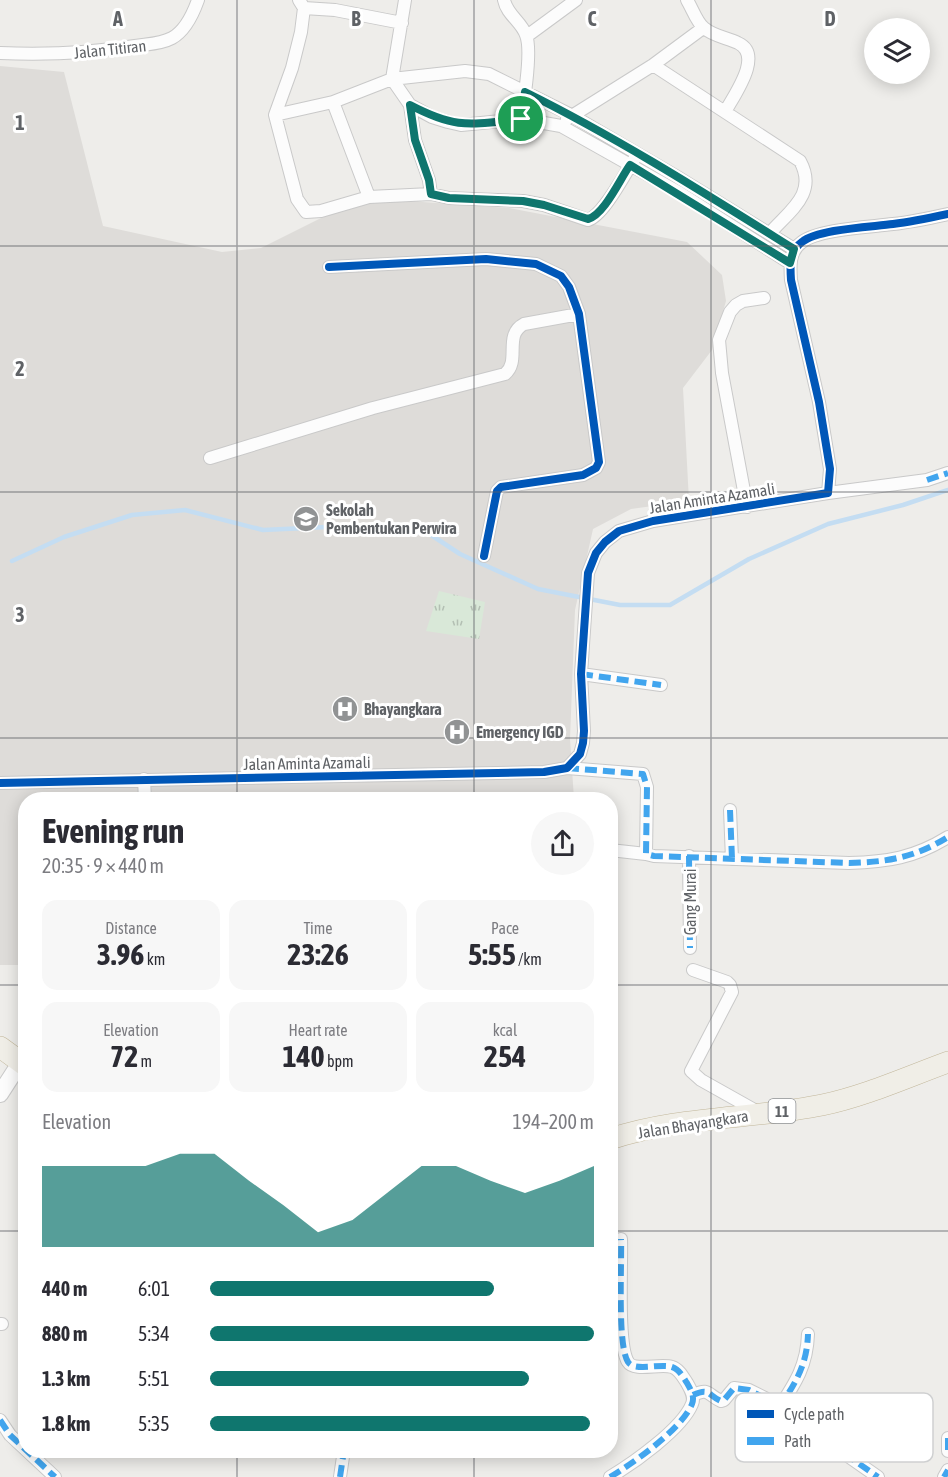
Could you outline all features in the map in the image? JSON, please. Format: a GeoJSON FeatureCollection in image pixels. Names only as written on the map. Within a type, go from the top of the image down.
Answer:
{"type":"FeatureCollection","features":[{"type":"Feature","properties":{"kind":"highway"},"geometry":{"type":"LineString","coordinates":[[0,1047],[18,1060]]}},
{"type":"Feature","properties":{"kind":"highway","name":"Jalan Bhayangkara"},"geometry":{"type":"LineString","coordinates":[[618,1137],[657,1128],[823,1105],[858,1095],[948,1062]]}},
{"type":"Feature","properties":{"kind":"street","name":"Jalan Titiran"},"geometry":{"type":"LineString","coordinates":[[0,53],[49,55],[118,50],[158,42],[174,37],[194,12],[198,0]]}},
{"type":"Feature","properties":{"kind":"street"},"geometry":{"type":"LineString","coordinates":[[405,0],[392,79],[410,105],[415,140],[429,180],[431,194]]}},
{"type":"Feature","properties":{"kind":"street"},"geometry":{"type":"LineString","coordinates":[[504,0],[507,12],[519,23],[527,36],[525,92],[521,119]]}},
{"type":"Feature","properties":{"kind":"street"},"geometry":{"type":"LineString","coordinates":[[527,36],[576,0]]}},
{"type":"Feature","properties":{"kind":"street"},"geometry":{"type":"LineString","coordinates":[[687,0],[703,28],[739,43],[749,53],[750,59],[746,70],[725,112]]}},
{"type":"Feature","properties":{"kind":"street"},"geometry":{"type":"LineString","coordinates":[[402,23],[301,4],[301,32],[292,68],[275,115],[297,199],[306,212],[321,211],[369,197],[431,194],[449,198],[523,201],[588,219],[594,218],[638,154]]}},
{"type":"Feature","properties":{"kind":"street"},"geometry":{"type":"LineString","coordinates":[[561,126],[571,115],[653,65],[703,28]]}},
{"type":"Feature","properties":{"kind":"street"},"geometry":{"type":"LineString","coordinates":[[653,65],[800,161],[807,179],[803,197],[770,233]]}},
{"type":"Feature","properties":{"kind":"street"},"geometry":{"type":"LineString","coordinates":[[275,115],[333,102],[392,79],[478,71],[489,74],[571,115],[794,249]]}},
{"type":"Feature","properties":{"kind":"street"},"geometry":{"type":"LineString","coordinates":[[333,102],[369,197]]}},
{"type":"Feature","properties":{"kind":"street"},"geometry":{"type":"LineString","coordinates":[[410,105],[432,117],[461,124],[521,119],[561,126],[630,165],[790,263]]}},
{"type":"Feature","properties":{"kind":"street"},"geometry":{"type":"LineString","coordinates":[[728,224],[735,212]]}},
{"type":"Feature","properties":{"kind":"street"},"geometry":{"type":"LineString","coordinates":[[828,492],[830,469],[819,402],[791,280],[790,263],[794,249],[803,241],[829,232],[896,224],[948,214]]}},
{"type":"Feature","properties":{"kind":"street"},"geometry":{"type":"LineString","coordinates":[[329,267],[486,259],[536,264],[561,276],[569,287],[579,314],[599,462],[596,468],[583,475],[501,487],[497,491],[484,556]]}},
{"type":"Feature","properties":{"kind":"street"},"geometry":{"type":"LineString","coordinates":[[747,507],[722,373],[719,340],[730,312],[736,305],[743,301],[764,298]]}},
{"type":"Feature","properties":{"kind":"street"},"geometry":{"type":"LineString","coordinates":[[210,458],[373,408],[504,374],[512,364],[512,339],[517,328],[524,324],[579,314]]}},
{"type":"Feature","properties":{"kind":"street"},"geometry":{"type":"LineString","coordinates":[[927,480],[948,465]]}},
{"type":"Feature","properties":{"kind":"street","name":"Jalan Aminta Azamali"},"geometry":{"type":"LineString","coordinates":[[0,783],[544,772],[567,768],[580,754],[583,743],[581,674],[588,573],[596,553],[619,531],[653,521],[828,492],[927,480],[948,473]]}},
{"type":"Feature","properties":{"kind":"street"},"geometry":{"type":"LineString","coordinates":[[581,674],[661,685]]}},
{"type":"Feature","properties":{"kind":"street"},"geometry":{"type":"LineString","coordinates":[[567,768],[643,774],[647,787],[646,854]]}},
{"type":"Feature","properties":{"kind":"street"},"geometry":{"type":"LineString","coordinates":[[144,779],[145,792]]}},
{"type":"Feature","properties":{"kind":"street"},"geometry":{"type":"LineString","coordinates":[[730,810],[732,859]]}},
{"type":"Feature","properties":{"kind":"street"},"geometry":{"type":"LineString","coordinates":[[618,851],[732,859],[876,862],[897,860],[917,854],[948,837]]}},
{"type":"Feature","properties":{"kind":"street","name":"Gang Murai"},"geometry":{"type":"LineString","coordinates":[[689,856],[690,948]]}},
{"type":"Feature","properties":{"kind":"street"},"geometry":{"type":"LineString","coordinates":[[693,970],[727,982],[732,992],[691,1071],[701,1080],[762,1114]]}},
{"type":"Feature","properties":{"kind":"street"},"geometry":{"type":"LineString","coordinates":[[0,1094],[18,1071]]}},
{"type":"Feature","properties":{"kind":"street"},"geometry":{"type":"LineString","coordinates":[[610,1477],[631,1464],[679,1422],[692,1403],[693,1395],[681,1374],[674,1367],[663,1365],[637,1367],[627,1361],[618,1244]]}},
{"type":"Feature","properties":{"kind":"street"},"geometry":{"type":"LineString","coordinates":[[788,1393],[803,1367],[808,1350],[808,1334]]}},
{"type":"Feature","properties":{"kind":"street"},"geometry":{"type":"LineString","coordinates":[[693,1395],[707,1391],[721,1401],[730,1390],[737,1387],[754,1393]]}},
{"type":"Feature","properties":{"kind":"street"},"geometry":{"type":"LineString","coordinates":[[0,1420],[9,1435],[18,1443]]}},
{"type":"Feature","properties":{"kind":"street"},"geometry":{"type":"LineString","coordinates":[[948,1438],[948,1450]]}},
{"type":"Feature","properties":{"kind":"street"},"geometry":{"type":"LineString","coordinates":[[34,1458],[55,1477]]}},
{"type":"Feature","properties":{"kind":"street"},"geometry":{"type":"LineString","coordinates":[[340,1477],[343,1458]]}},
{"type":"Feature","properties":{"kind":"street"},"geometry":{"type":"LineString","coordinates":[[856,1462],[878,1477]]}},
{"type":"Feature","properties":{"kind":"street"},"geometry":{"type":"LineString","coordinates":[[944,1477],[948,1470]]}},
{"type":"Feature","properties":{"kind":"shaded area","name":"Sekolah Pembentukan Perwira"},"geometry":{"type":"Polygon","coordinates":[[[0,66],[64,72],[103,226],[222,252],[261,248],[321,218],[379,199],[509,208],[687,242],[722,275],[726,301],[712,350],[683,388],[689,501],[631,509],[593,529],[575,610],[570,739],[574,792],[18,792],[18,965],[0,965],[0,66]]]}},
{"type":"Feature","properties":{"kind":"green space"},"geometry":{"type":"Polygon","coordinates":[[[439,591],[485,602],[479,639],[426,631],[439,591]]]}},
{"type":"Feature","properties":{"kind":"waterway"},"geometry":{"type":"LineString","coordinates":[[12,561],[64,537],[132,515],[185,510],[263,530],[348,526],[428,533],[460,554],[538,589],[620,605],[670,605],[749,559],[828,524],[903,505],[948,490]]}},
{"type":"Feature","properties":{"kind":"marked path"},"geometry":{"type":"LineString","coordinates":[[927,480],[948,473]]}},
{"type":"Feature","properties":{"kind":"marked path"},"geometry":{"type":"LineString","coordinates":[[581,674],[661,685]]}},
{"type":"Feature","properties":{"kind":"marked path"},"geometry":{"type":"LineString","coordinates":[[567,768],[643,774],[647,787],[646,854],[654,856],[849,863],[900,858],[924,850],[948,837]]}},
{"type":"Feature","properties":{"kind":"marked path"},"geometry":{"type":"LineString","coordinates":[[730,810],[732,859]]}},
{"type":"Feature","properties":{"kind":"marked path"},"geometry":{"type":"LineString","coordinates":[[689,856],[690,948]]}},
{"type":"Feature","properties":{"kind":"marked path"},"geometry":{"type":"LineString","coordinates":[[610,1477],[631,1464],[667,1435],[687,1414],[693,1399],[687,1383],[674,1368],[642,1367],[631,1365],[628,1362],[622,1339],[621,1322],[621,1239]]}},
{"type":"Feature","properties":{"kind":"marked path"},"geometry":{"type":"LineString","coordinates":[[789,1393],[803,1364],[808,1334]]}},
{"type":"Feature","properties":{"kind":"marked path"},"geometry":{"type":"LineString","coordinates":[[693,1395],[706,1392],[721,1401],[734,1388],[755,1393]]}},
{"type":"Feature","properties":{"kind":"marked path"},"geometry":{"type":"LineString","coordinates":[[0,1420],[18,1442]]}},
{"type":"Feature","properties":{"kind":"marked path"},"geometry":{"type":"LineString","coordinates":[[948,1438],[948,1451]]}},
{"type":"Feature","properties":{"kind":"marked path"},"geometry":{"type":"LineString","coordinates":[[35,1458],[55,1477]]}},
{"type":"Feature","properties":{"kind":"marked path"},"geometry":{"type":"LineString","coordinates":[[340,1477],[343,1458]]}},
{"type":"Feature","properties":{"kind":"marked path"},"geometry":{"type":"LineString","coordinates":[[857,1462],[878,1477]]}},
{"type":"Feature","properties":{"kind":"marked path"},"geometry":{"type":"LineString","coordinates":[[944,1477],[948,1470]]}},
{"type":"Feature","properties":{"kind":"cycle path"},"geometry":{"type":"LineString","coordinates":[[0,783],[544,772],[567,768],[580,754],[583,743],[581,674],[588,573],[596,553],[605,542],[619,531],[653,521],[828,493],[830,469],[819,402],[791,280],[791,264],[795,250],[802,242],[820,234],[948,214]]}},
{"type":"Feature","properties":{"kind":"cycle path"},"geometry":{"type":"LineString","coordinates":[[329,267],[486,259],[536,264],[561,276],[569,287],[579,314],[599,462],[596,468],[583,475],[501,487],[497,491],[484,556]]}},
{"type":"Feature","properties":{"kind":"place","name":"Sekolah Pembentukan Perwira"},"geometry":{"type":"Point","coordinates":[306,519]}},
{"type":"Feature","properties":{"kind":"place","name":"Bhayangkara"},"geometry":{"type":"Point","coordinates":[345,709]}},
{"type":"Feature","properties":{"kind":"place","name":"Emergency IGD"},"geometry":{"type":"Point","coordinates":[457,732]}},
{"type":"Feature","properties":{"kind":"route"},"geometry":{"type":"LineString","coordinates":[[525,92],[571,115],[757,225],[794,249],[790,263],[630,165],[603,208],[594,218],[588,219],[523,201],[449,198],[431,194],[429,180],[415,140],[410,105],[432,117],[461,124],[521,119],[525,92]]}}]}
